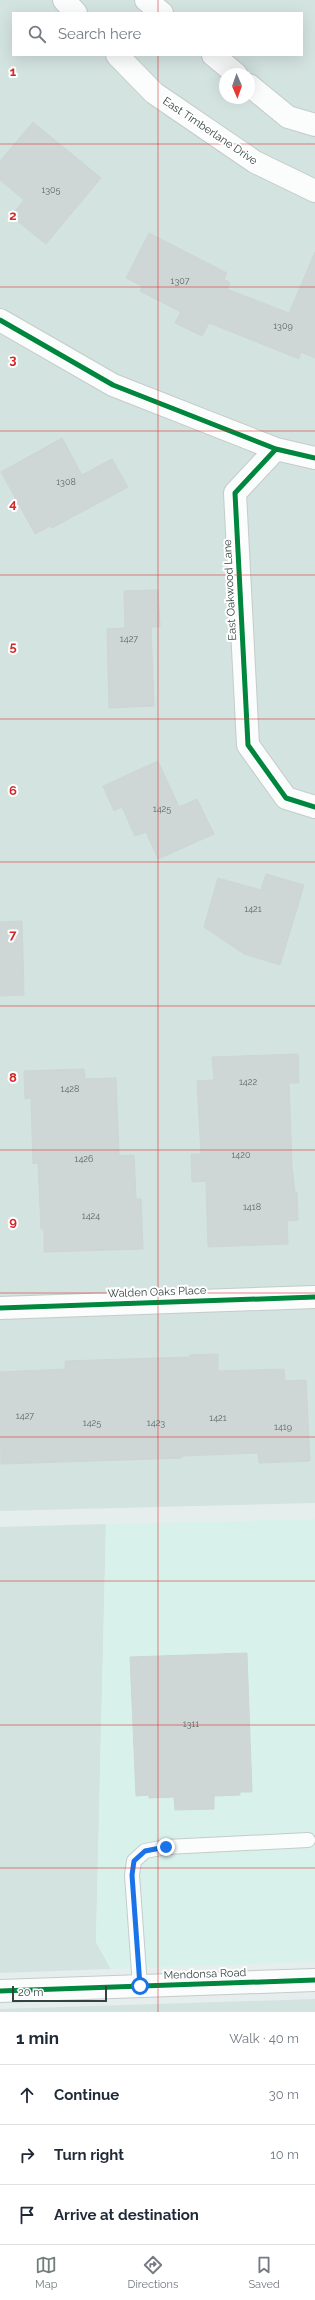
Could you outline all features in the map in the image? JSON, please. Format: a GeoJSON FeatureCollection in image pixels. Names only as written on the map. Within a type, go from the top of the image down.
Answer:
{"type":"FeatureCollection","features":[{"type":"Feature","properties":{"kind":"street"},"geometry":{"type":"LineString","coordinates":[[64,0],[75,12]]}},
{"type":"Feature","properties":{"kind":"street"},"geometry":{"type":"LineString","coordinates":[[146,0],[161,12]]}},
{"type":"Feature","properties":{"kind":"street","name":"East Timberlane Drive"},"geometry":{"type":"LineString","coordinates":[[118,56],[154,93],[255,162],[315,191]]}},
{"type":"Feature","properties":{"kind":"street"},"geometry":{"type":"LineString","coordinates":[[214,56],[229,68]]}},
{"type":"Feature","properties":{"kind":"street"},"geometry":{"type":"LineString","coordinates":[[255,89],[288,117],[315,125]]}},
{"type":"Feature","properties":{"kind":"street"},"geometry":{"type":"LineString","coordinates":[[0,320],[112,385],[276,449],[315,458]]}},
{"type":"Feature","properties":{"kind":"street","name":"East Oakwood Lane"},"geometry":{"type":"LineString","coordinates":[[276,449],[235,493],[248,745],[286,798],[315,807]]}},
{"type":"Feature","properties":{"kind":"street","name":"Walden Oaks Place"},"geometry":{"type":"LineString","coordinates":[[0,1308],[315,1297]]}},
{"type":"Feature","properties":{"kind":"street","name":"Mendonsa Road"},"geometry":{"type":"LineString","coordinates":[[0,1991],[315,1980]]}},
{"type":"Feature","properties":{"kind":"lane"},"geometry":{"type":"LineString","coordinates":[[140,1986],[132,1875],[134,1861],[145,1851],[166,1847],[308,1840]]}},
{"type":"Feature","properties":{"kind":"shaded area"},"geometry":{"type":"Polygon","coordinates":[[[0,0],[315,0],[315,1503],[0,1511],[0,0]]]}},
{"type":"Feature","properties":{"kind":"shaded area"},"geometry":{"type":"Polygon","coordinates":[[[315,1519],[315,1962],[111,1969],[96,1942],[106,1524],[315,1519]]]}},
{"type":"Feature","properties":{"kind":"shaded area"},"geometry":{"type":"Polygon","coordinates":[[[106,1524],[96,1942],[111,1969],[0,1973],[0,1527],[106,1524]]]}},
{"type":"Feature","properties":{"kind":"shaded area"},"geometry":{"type":"Polygon","coordinates":[[[315,1999],[315,2012],[0,2012],[0,2009],[315,1999]]]}},
{"type":"Feature","properties":{"kind":"building"},"geometry":{"type":"Polygon","coordinates":[[[33,122],[101,178],[46,244],[11,216],[24,200],[0,180],[0,161],[33,122]]]}},
{"type":"Feature","properties":{"kind":"building"},"geometry":{"type":"Polygon","coordinates":[[[149,233],[227,273],[224,279],[230,283],[227,289],[289,313],[315,252],[315,358],[301,352],[299,359],[209,323],[202,336],[175,323],[181,312],[140,291],[142,286],[126,278],[149,233]]]}},
{"type":"Feature","properties":{"kind":"building"},"geometry":{"type":"Polygon","coordinates":[[[62,438],[82,475],[112,459],[128,487],[52,528],[50,526],[35,534],[1,472],[62,438]]]}},
{"type":"Feature","properties":{"kind":"building"},"geometry":{"type":"Polygon","coordinates":[[[158,590],[160,627],[151,627],[154,706],[109,708],[107,629],[125,628],[124,591],[158,590]]]}},
{"type":"Feature","properties":{"kind":"building"},"geometry":{"type":"Polygon","coordinates":[[[158,761],[179,807],[197,799],[214,834],[158,859],[146,832],[135,836],[122,807],[114,811],[103,786],[158,761]]]}},
{"type":"Feature","properties":{"kind":"building"},"geometry":{"type":"Polygon","coordinates":[[[266,874],[304,885],[280,965],[244,954],[204,927],[218,878],[261,890],[266,874]]]}},
{"type":"Feature","properties":{"kind":"building"},"geometry":{"type":"Polygon","coordinates":[[[22,921],[24,995],[0,996],[0,922],[22,921]]]}},
{"type":"Feature","properties":{"kind":"building"},"geometry":{"type":"Polygon","coordinates":[[[298,1054],[299,1083],[289,1083],[292,1167],[295,1192],[297,1192],[298,1220],[287,1221],[288,1244],[208,1247],[206,1181],[192,1182],[191,1154],[201,1154],[197,1081],[214,1080],[212,1057],[298,1054]]]}},
{"type":"Feature","properties":{"kind":"building"},"geometry":{"type":"Polygon","coordinates":[[[84,1069],[85,1079],[116,1078],[119,1156],[134,1155],[136,1199],[141,1199],[143,1249],[44,1252],[44,1229],[41,1229],[38,1163],[33,1164],[31,1098],[25,1099],[24,1071],[84,1069]]]}},
{"type":"Feature","properties":{"kind":"building"},"geometry":{"type":"Polygon","coordinates":[[[218,1354],[218,1371],[284,1369],[285,1381],[306,1380],[310,1461],[259,1463],[258,1453],[182,1456],[182,1458],[1,1464],[0,1372],[65,1369],[65,1361],[190,1357],[190,1355],[218,1354]]]}},
{"type":"Feature","properties":{"kind":"building"},"geometry":{"type":"Polygon","coordinates":[[[247,1653],[252,1792],[240,1792],[240,1795],[214,1796],[214,1809],[175,1810],[174,1797],[149,1798],[149,1795],[136,1796],[130,1657],[247,1653]]]}},
{"type":"Feature","properties":{"kind":"cycle path"},"geometry":{"type":"LineString","coordinates":[[0,320],[113,385],[276,449]]}},
{"type":"Feature","properties":{"kind":"cycle path"},"geometry":{"type":"LineString","coordinates":[[315,458],[276,449],[235,493],[248,745],[286,798],[315,807]]}},
{"type":"Feature","properties":{"kind":"cycle path"},"geometry":{"type":"LineString","coordinates":[[0,1308],[315,1297]]}},
{"type":"Feature","properties":{"kind":"cycle path"},"geometry":{"type":"LineString","coordinates":[[0,1991],[315,1980]]}},
{"type":"Feature","properties":{"kind":"route"},"geometry":{"type":"LineString","coordinates":[[140,1986],[132,1875],[134,1861],[145,1851],[166,1847]]}}]}
